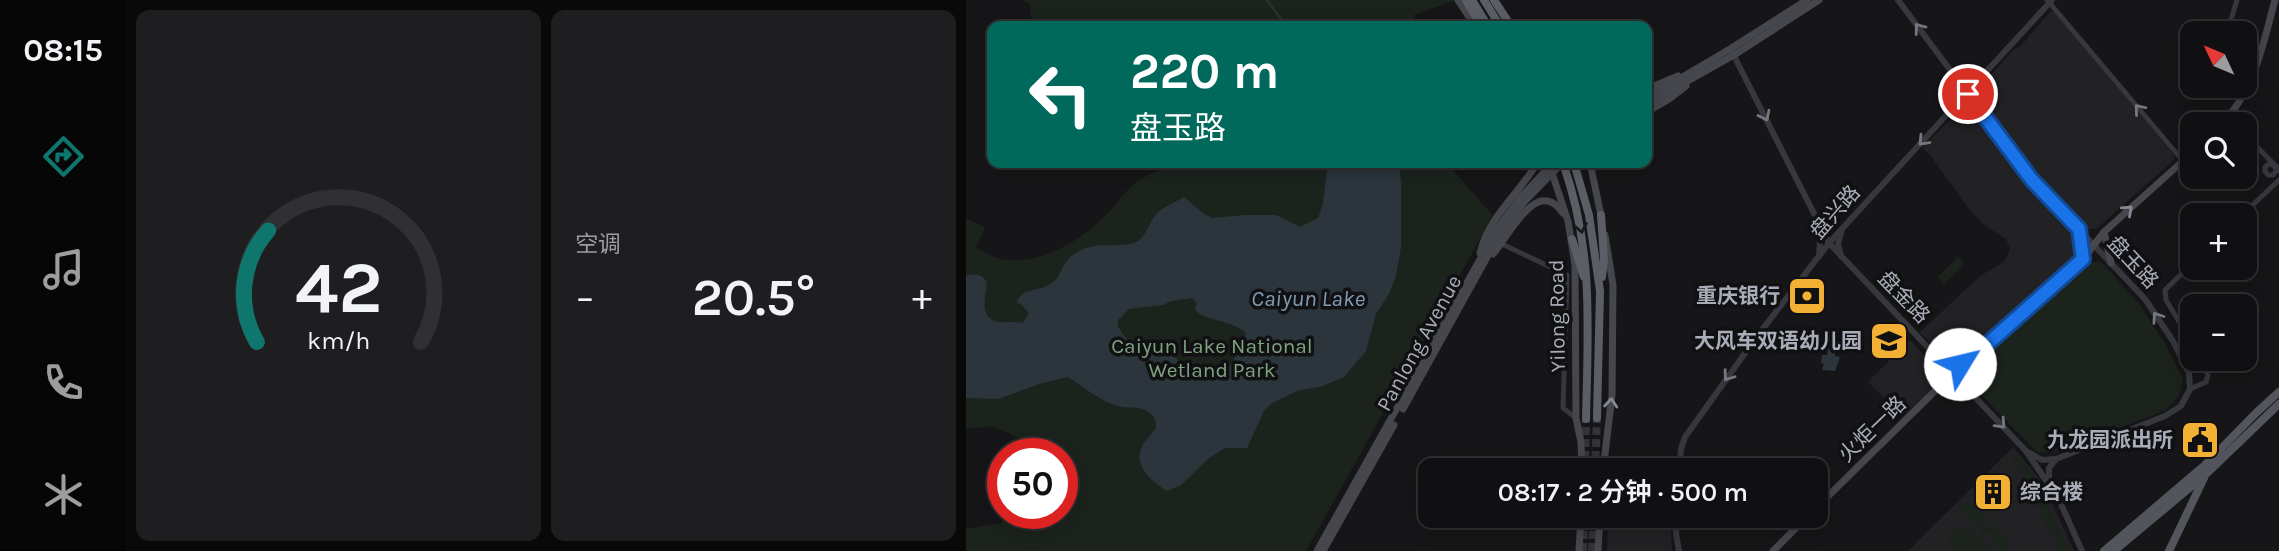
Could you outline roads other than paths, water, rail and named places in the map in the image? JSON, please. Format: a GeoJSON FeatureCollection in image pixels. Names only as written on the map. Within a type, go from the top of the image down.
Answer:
{"type":"FeatureCollection","features":[{"type":"Feature","properties":{"kind":"highway"},"geometry":{"type":"LineString","coordinates":[[1472,0],[1480,21]]}},
{"type":"Feature","properties":{"kind":"highway"},"geometry":{"type":"LineString","coordinates":[[1485,0],[1507,21]]}},
{"type":"Feature","properties":{"kind":"highway"},"geometry":{"type":"LineString","coordinates":[[1497,0],[1500,21]]}},
{"type":"Feature","properties":{"kind":"highway"},"geometry":{"type":"LineString","coordinates":[[1465,5],[1479,21]]}},
{"type":"Feature","properties":{"kind":"highway","name":"Yilong Road"},"geometry":{"type":"LineString","coordinates":[[1563,168],[1581,227],[1588,292],[1586,419]]}},
{"type":"Feature","properties":{"kind":"highway","name":"Yilong Road"},"geometry":{"type":"LineString","coordinates":[[1575,168],[1589,215],[1600,290],[1597,418]]}},
{"type":"Feature","properties":{"kind":"highway"},"geometry":{"type":"LineString","coordinates":[[1600,290],[1604,267],[1601,215]]}},
{"type":"Feature","properties":{"kind":"highway"},"geometry":{"type":"LineString","coordinates":[[1572,239],[1588,292]]}},
{"type":"Feature","properties":{"kind":"main road"},"geometry":{"type":"LineString","coordinates":[[1458,0],[1465,5]]}},
{"type":"Feature","properties":{"kind":"main road"},"geometry":{"type":"LineString","coordinates":[[1732,52],[1807,0]]}},
{"type":"Feature","properties":{"kind":"main road"},"geometry":{"type":"LineString","coordinates":[[1652,101],[1819,0]]}},
{"type":"Feature","properties":{"kind":"main road"},"geometry":{"type":"LineString","coordinates":[[2236,112],[2259,58],[2275,0]]}},
{"type":"Feature","properties":{"kind":"main road"},"geometry":{"type":"LineString","coordinates":[[1652,87],[1696,73]]}},
{"type":"Feature","properties":{"kind":"main road"},"geometry":{"type":"LineString","coordinates":[[1652,109],[1677,94],[1696,73]]}},
{"type":"Feature","properties":{"kind":"main road"},"geometry":{"type":"LineString","coordinates":[[1652,96],[1670,88]]}},
{"type":"Feature","properties":{"kind":"main road","name":"火炬一路"},"geometry":{"type":"LineString","coordinates":[[1828,496],[1939,387],[2083,259],[2104,232],[2180,164]]}},
{"type":"Feature","properties":{"kind":"main road"},"geometry":{"type":"LineString","coordinates":[[1480,264],[1489,229],[1533,168]]}},
{"type":"Feature","properties":{"kind":"main road","name":"Panlong Avenue"},"geometry":{"type":"LineString","coordinates":[[1317,551],[1499,231],[1520,198],[1547,168]]}},
{"type":"Feature","properties":{"kind":"main road","name":"Yilong Road"},"geometry":{"type":"LineString","coordinates":[[1552,168],[1572,239],[1576,286],[1576,418],[1582,458]]}},
{"type":"Feature","properties":{"kind":"main road","name":"Panlong Avenue"},"geometry":{"type":"LineString","coordinates":[[1499,231],[1557,168]]}},
{"type":"Feature","properties":{"kind":"main road"},"geometry":{"type":"LineString","coordinates":[[1592,168],[1611,264],[1613,307],[1612,395],[1605,458]]}},
{"type":"Feature","properties":{"kind":"main road"},"geometry":{"type":"LineString","coordinates":[[1480,264],[1502,244],[1527,210],[1541,201],[1546,200],[1556,205],[1568,221]]}},
{"type":"Feature","properties":{"kind":"main road"},"geometry":{"type":"LineString","coordinates":[[2079,229],[2083,259]]}},
{"type":"Feature","properties":{"kind":"main road"},"geometry":{"type":"LineString","coordinates":[[2104,232],[2111,263]]}},
{"type":"Feature","properties":{"kind":"main road","name":"Panlong Avenue"},"geometry":{"type":"LineString","coordinates":[[1323,551],[1480,264]]}},
{"type":"Feature","properties":{"kind":"main road"},"geometry":{"type":"LineString","coordinates":[[1935,355],[1949,363],[1960,364],[1974,356]]}},
{"type":"Feature","properties":{"kind":"main road"},"geometry":{"type":"LineString","coordinates":[[1939,387],[1960,388],[1972,394]]}},
{"type":"Feature","properties":{"kind":"main road"},"geometry":{"type":"LineString","coordinates":[[2104,551],[2205,470],[2256,413],[2279,392]]}},
{"type":"Feature","properties":{"kind":"main road"},"geometry":{"type":"LineString","coordinates":[[2114,551],[2279,404]]}},
{"type":"Feature","properties":{"kind":"main road"},"geometry":{"type":"LineString","coordinates":[[2169,551],[2205,470]]}},
{"type":"Feature","properties":{"kind":"main road"},"geometry":{"type":"LineString","coordinates":[[1580,551],[1581,528]]}},
{"type":"Feature","properties":{"kind":"main road"},"geometry":{"type":"LineString","coordinates":[[1598,551],[1599,528]]}},
{"type":"Feature","properties":{"kind":"main road"},"geometry":{"type":"LineString","coordinates":[[1773,551],[1796,528]]}},
{"type":"Feature","properties":{"kind":"street","name":"盘玉路"},"geometry":{"type":"LineString","coordinates":[[1898,0],[2032,180],[2145,299],[2173,341],[2189,373],[2190,389]]}},
{"type":"Feature","properties":{"kind":"street"},"geometry":{"type":"LineString","coordinates":[[2231,21],[2237,0]]}},
{"type":"Feature","properties":{"kind":"street"},"geometry":{"type":"LineString","coordinates":[[2050,1],[2180,157]]}},
{"type":"Feature","properties":{"kind":"street","name":"盘兴路"},"geometry":{"type":"LineString","coordinates":[[1680,458],[1685,437],[1758,335],[1829,243],[1968,94],[2050,1]]}},
{"type":"Feature","properties":{"kind":"street","name":"盘金路"},"geometry":{"type":"LineString","coordinates":[[1732,52],[1829,243],[2026,451],[2045,477],[2080,551]]}},
{"type":"Feature","properties":{"kind":"street"},"geometry":{"type":"LineString","coordinates":[[1953,74],[1965,78],[1985,73]]}},
{"type":"Feature","properties":{"kind":"street"},"geometry":{"type":"LineString","coordinates":[[1952,110],[1968,107],[1982,113]]}},
{"type":"Feature","properties":{"kind":"street"},"geometry":{"type":"LineString","coordinates":[[2257,147],[2278,169],[2273,175],[2265,172]]}},
{"type":"Feature","properties":{"kind":"street"},"geometry":{"type":"LineString","coordinates":[[2255,203],[2279,180]]}},
{"type":"Feature","properties":{"kind":"street"},"geometry":{"type":"LineString","coordinates":[[1817,220],[1819,257]]}},
{"type":"Feature","properties":{"kind":"street"},"geometry":{"type":"LineString","coordinates":[[1842,257],[1838,244],[1843,228]]}},
{"type":"Feature","properties":{"kind":"street"},"geometry":{"type":"LineString","coordinates":[[1502,244],[1567,275],[1563,408],[1576,418]]}},
{"type":"Feature","properties":{"kind":"street"},"geometry":{"type":"LineString","coordinates":[[2180,276],[2165,290],[2166,300],[2180,323]]}},
{"type":"Feature","properties":{"kind":"street"},"geometry":{"type":"LineString","coordinates":[[2026,451],[2042,460],[2056,459],[2165,416],[2181,406],[2190,389],[2206,382],[2206,371]]}},
{"type":"Feature","properties":{"kind":"street"},"geometry":{"type":"LineString","coordinates":[[2253,427],[2279,410]]}},
{"type":"Feature","properties":{"kind":"street"},"geometry":{"type":"LineString","coordinates":[[2056,459],[2049,468],[2049,477],[2080,551]]}},
{"type":"Feature","properties":{"kind":"street"},"geometry":{"type":"LineString","coordinates":[[1676,528],[1679,551]]}},
{"type":"Feature","properties":{"kind":"water","name":"Caiyun Lake"},"geometry":{"type":"Polygon","coordinates":[[[1327,168],[1399,168],[1401,247],[1396,276],[1389,294],[1376,314],[1366,351],[1344,377],[1320,387],[1300,390],[1272,403],[1264,411],[1247,448],[1225,448],[1209,458],[1181,485],[1167,491],[1143,470],[1139,458],[1141,449],[1156,428],[1152,415],[1141,408],[1123,407],[1108,402],[1068,377],[998,399],[966,398],[966,276],[975,274],[986,280],[985,307],[988,317],[999,322],[1023,323],[1029,313],[1017,303],[1022,294],[1052,283],[1069,259],[1082,249],[1138,241],[1156,214],[1184,197],[1212,218],[1276,215],[1300,227],[1318,218],[1323,203],[1327,168]],[[1192,298],[1129,309],[1118,320],[1118,327],[1130,344],[1154,346],[1165,350],[1200,374],[1216,373],[1221,376],[1222,371],[1234,361],[1245,332],[1195,310],[1197,303],[1192,298]]]}},
{"type":"Feature","properties":{"kind":"water"},"geometry":{"type":"Polygon","coordinates":[[[1835,347],[1835,356],[1840,357],[1835,371],[1822,370],[1822,355],[1827,355],[1828,348],[1835,347]]]}},
{"type":"Feature","properties":{"kind":"waterway"},"geometry":{"type":"LineString","coordinates":[[1267,0],[1282,21]]}},
{"type":"Feature","properties":{"kind":"tunnel"},"geometry":{"type":"LineString","coordinates":[[1595,458],[1597,418]]}},
{"type":"Feature","properties":{"kind":"tunnel"},"geometry":{"type":"LineString","coordinates":[[1585,458],[1586,419]]}},
{"type":"Feature","properties":{"kind":"tunnel"},"geometry":{"type":"LineString","coordinates":[[1583,551],[1584,528]]}},
{"type":"Feature","properties":{"kind":"tunnel"},"geometry":{"type":"LineString","coordinates":[[1592,551],[1593,528]]}},
{"type":"Feature","properties":{"kind":"place","name":"重庆银行"},"geometry":{"type":"Point","coordinates":[1807,296]}},
{"type":"Feature","properties":{"kind":"place","name":"大风车双语幼儿园"},"geometry":{"type":"Point","coordinates":[1889,341]}},
{"type":"Feature","properties":{"kind":"place","name":"九龙园派出所"},"geometry":{"type":"Point","coordinates":[2200,440]}},
{"type":"Feature","properties":{"kind":"place","name":"综合楼"},"geometry":{"type":"Point","coordinates":[1993,492]}},
{"type":"Feature","properties":{"kind":"park label","name":"Caiyun Lake National Wetland Park"},"geometry":{"type":"Point","coordinates":[1212,358]}}]}
